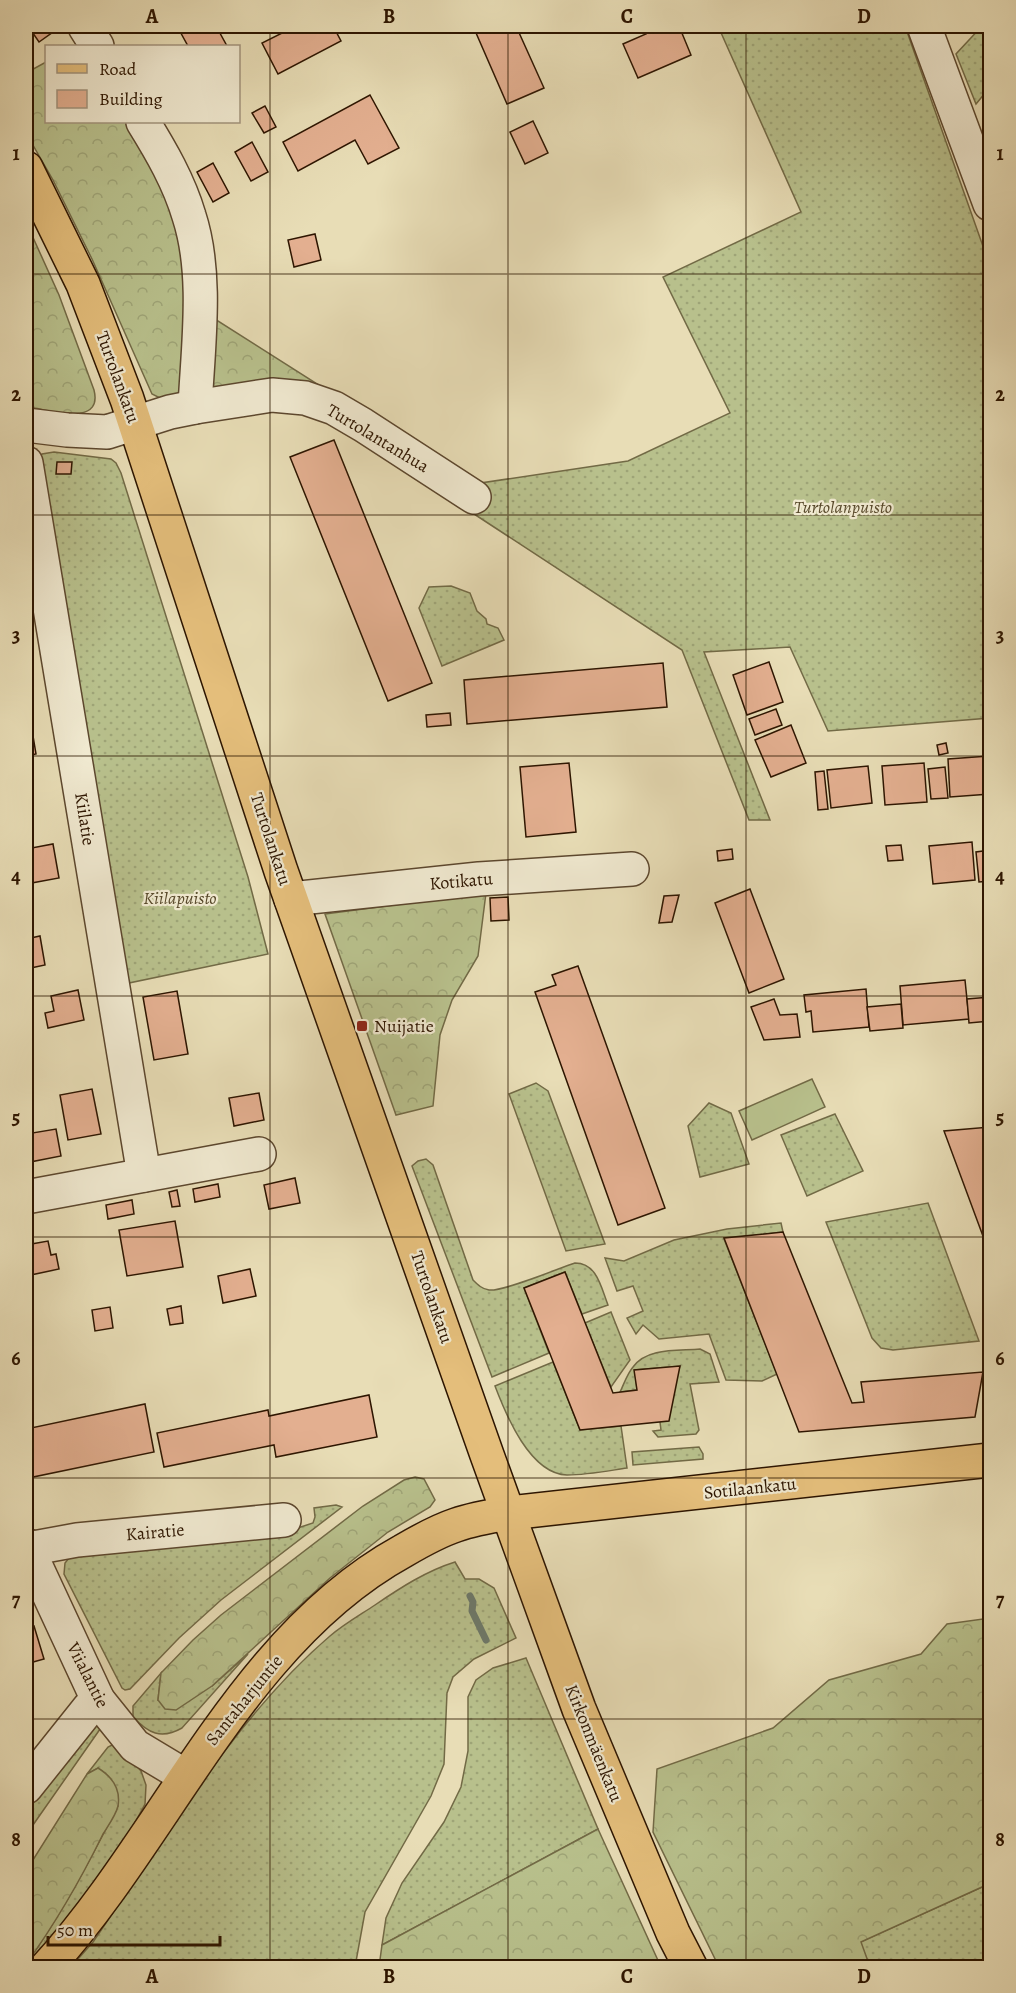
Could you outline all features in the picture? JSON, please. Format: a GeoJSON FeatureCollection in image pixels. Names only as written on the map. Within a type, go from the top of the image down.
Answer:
{"type":"FeatureCollection","features":[{"type":"Feature","properties":{"kind":"main road","name":"Turtolankatu"},"geometry":{"type":"LineString","coordinates":[[26,168],[83,284],[128,399],[291,899],[509,1513]]}},
{"type":"Feature","properties":{"kind":"main road","name":"Sotilaankatu"},"geometry":{"type":"LineString","coordinates":[[509,1513],[990,1460]]}},
{"type":"Feature","properties":{"kind":"main road","name":"Santaharjuntie"},"geometry":{"type":"LineString","coordinates":[[46,1968],[82,1926],[208,1744],[280,1654],[340,1594],[389,1558],[429,1537],[455,1526],[509,1513]]}},
{"type":"Feature","properties":{"kind":"main road","name":"Kirkonmäenkatu"},"geometry":{"type":"LineString","coordinates":[[509,1513],[579,1709],[691,1968]]}},
{"type":"Feature","properties":{"kind":"street"},"geometry":{"type":"LineString","coordinates":[[924,26],[990,204]]}},
{"type":"Feature","properties":{"kind":"street"},"geometry":{"type":"LineString","coordinates":[[143,123],[180,190],[190,217],[199,264],[195,407]]}},
{"type":"Feature","properties":{"kind":"street","name":"Turtolantanhua"},"geometry":{"type":"LineString","coordinates":[[26,425],[99,432],[113,431],[170,412],[195,407],[272,395],[305,398],[334,408],[474,497]]}},
{"type":"Feature","properties":{"kind":"street","name":"Kiilatie"},"geometry":{"type":"LineString","coordinates":[[26,463],[144,1175]]}},
{"type":"Feature","properties":{"kind":"street","name":"Kotikatu"},"geometry":{"type":"LineString","coordinates":[[291,899],[479,879],[632,869]]}},
{"type":"Feature","properties":{"kind":"street"},"geometry":{"type":"LineString","coordinates":[[26,1197],[259,1154]]}},
{"type":"Feature","properties":{"kind":"street","name":"Kairatie"},"geometry":{"type":"LineString","coordinates":[[27,1547],[284,1520]]}},
{"type":"Feature","properties":{"kind":"street","name":"Viialantie"},"geometry":{"type":"LineString","coordinates":[[27,1547],[98,1700],[135,1746],[185,1776]]}},
{"type":"Feature","properties":{"kind":"street"},"geometry":{"type":"LineString","coordinates":[[26,1787],[89,1708],[98,1700]]}},
{"type":"Feature","properties":{"kind":"green space","name":"Turtolanpuisto"},"geometry":{"type":"Polygon","coordinates":[[[718,26],[905,26],[990,266],[990,718],[828,731],[790,647],[704,652],[770,820],[749,820],[682,650],[471,512],[474,484],[628,461],[730,413],[663,277],[801,212],[718,26]]]}},
{"type":"Feature","properties":{"kind":"green space"},"geometry":{"type":"Polygon","coordinates":[[[982,26],[990,26],[990,87],[976,104],[956,54],[982,26]]]}},
{"type":"Feature","properties":{"kind":"green space"},"geometry":{"type":"Polygon","coordinates":[[[45,63],[45,123],[152,123],[210,316],[333,394],[160,398],[152,394],[92,259],[53,180],[26,133],[26,73],[45,63]]]}},
{"type":"Feature","properties":{"kind":"green space"},"geometry":{"type":"Polygon","coordinates":[[[26,222],[59,295],[94,390],[95,401],[91,408],[84,412],[74,414],[34,408],[26,388],[26,222]]]}},
{"type":"Feature","properties":{"kind":"green space","name":"Kiilapuisto"},"geometry":{"type":"Polygon","coordinates":[[[54,452],[111,459],[121,473],[248,877],[268,954],[124,984],[36,463],[42,454],[54,452]]]}},
{"type":"Feature","properties":{"kind":"green space"},"geometry":{"type":"Polygon","coordinates":[[[451,586],[470,593],[477,611],[486,619],[487,624],[498,628],[504,640],[442,666],[419,608],[429,587],[451,586]]]}},
{"type":"Feature","properties":{"kind":"green space"},"geometry":{"type":"Polygon","coordinates":[[[486,893],[478,956],[452,1000],[440,1035],[433,1106],[396,1115],[325,914],[486,893]]]}},
{"type":"Feature","properties":{"kind":"green space"},"geometry":{"type":"Polygon","coordinates":[[[812,1079],[825,1107],[752,1140],[739,1111],[812,1079]]]}},
{"type":"Feature","properties":{"kind":"green space"},"geometry":{"type":"Polygon","coordinates":[[[536,1083],[548,1091],[605,1244],[566,1251],[509,1094],[536,1083]]]}},
{"type":"Feature","properties":{"kind":"green space"},"geometry":{"type":"Polygon","coordinates":[[[709,1103],[731,1113],[749,1164],[700,1177],[688,1126],[709,1103]]]}},
{"type":"Feature","properties":{"kind":"green space"},"geometry":{"type":"Polygon","coordinates":[[[835,1114],[863,1171],[807,1196],[781,1135],[835,1114]]]}},
{"type":"Feature","properties":{"kind":"green space"},"geometry":{"type":"Polygon","coordinates":[[[426,1159],[433,1165],[473,1280],[478,1285],[489,1290],[496,1290],[575,1263],[582,1264],[597,1277],[608,1305],[582,1314],[565,1272],[524,1288],[549,1353],[492,1377],[412,1166],[426,1159]]]}},
{"type":"Feature","properties":{"kind":"green space"},"geometry":{"type":"Polygon","coordinates":[[[928,1203],[979,1341],[893,1350],[881,1348],[872,1338],[826,1222],[928,1203]]]}},
{"type":"Feature","properties":{"kind":"green space"},"geometry":{"type":"Polygon","coordinates":[[[781,1223],[783,1232],[724,1239],[777,1374],[762,1381],[726,1380],[709,1334],[659,1339],[643,1325],[636,1334],[627,1318],[643,1311],[633,1286],[617,1291],[605,1258],[624,1261],[674,1240],[727,1229],[781,1223]]]}},
{"type":"Feature","properties":{"kind":"green space"},"geometry":{"type":"Polygon","coordinates":[[[611,1312],[630,1360],[611,1387],[585,1323],[611,1312]]]}},
{"type":"Feature","properties":{"kind":"green space"},"geometry":{"type":"Polygon","coordinates":[[[700,1349],[710,1354],[719,1382],[690,1384],[699,1430],[696,1434],[658,1437],[653,1431],[661,1430],[660,1422],[680,1366],[635,1370],[637,1390],[620,1392],[626,1379],[633,1367],[646,1356],[664,1351],[700,1349]]]}},
{"type":"Feature","properties":{"kind":"green space"},"geometry":{"type":"Polygon","coordinates":[[[553,1362],[580,1430],[621,1426],[627,1468],[574,1475],[554,1472],[542,1465],[521,1441],[495,1386],[553,1362]]]}},
{"type":"Feature","properties":{"kind":"green space"},"geometry":{"type":"Polygon","coordinates":[[[699,1447],[703,1459],[633,1465],[632,1452],[699,1447]]]}},
{"type":"Feature","properties":{"kind":"green space"},"geometry":{"type":"Polygon","coordinates":[[[415,1477],[424,1479],[435,1500],[430,1507],[388,1532],[330,1578],[212,1686],[176,1710],[165,1709],[158,1700],[161,1673],[193,1640],[221,1615],[363,1506],[404,1480],[415,1477]]]}},
{"type":"Feature","properties":{"kind":"green space"},"geometry":{"type":"Polygon","coordinates":[[[336,1505],[342,1507],[221,1600],[179,1638],[130,1689],[122,1688],[64,1574],[65,1563],[69,1558],[81,1553],[276,1535],[313,1523],[314,1508],[336,1505]]]}},
{"type":"Feature","properties":{"kind":"green space"},"geometry":{"type":"Polygon","coordinates":[[[455,1562],[465,1579],[479,1579],[494,1588],[516,1638],[474,1659],[453,1677],[447,1693],[444,1764],[431,1796],[365,1912],[355,1967],[70,1968],[93,1942],[202,1781],[263,1704],[295,1668],[330,1636],[394,1592],[434,1570],[455,1562]]]}},
{"type":"Feature","properties":{"kind":"green space"},"geometry":{"type":"Polygon","coordinates":[[[990,1618],[990,1884],[861,1942],[870,1967],[719,1967],[653,1832],[657,1769],[773,1728],[829,1680],[921,1654],[947,1624],[990,1618]]]}},
{"type":"Feature","properties":{"kind":"green space"},"geometry":{"type":"Polygon","coordinates":[[[248,1654],[182,1728],[168,1734],[155,1733],[133,1717],[133,1706],[161,1673],[158,1700],[212,1686],[248,1654]]]}},
{"type":"Feature","properties":{"kind":"green space"},"geometry":{"type":"Polygon","coordinates":[[[526,1658],[598,1829],[382,1945],[386,1918],[402,1883],[444,1822],[461,1787],[468,1751],[468,1697],[476,1680],[493,1668],[526,1658]]]}},
{"type":"Feature","properties":{"kind":"green space"},"geometry":{"type":"Polygon","coordinates":[[[105,1722],[26,1835],[26,1801],[84,1723],[105,1722]]]}},
{"type":"Feature","properties":{"kind":"green space"},"geometry":{"type":"Polygon","coordinates":[[[114,1744],[120,1746],[141,1771],[146,1785],[145,1804],[89,1894],[31,1967],[26,1968],[26,1964],[75,1887],[118,1806],[98,1768],[87,1774],[108,1747],[114,1744]]]}},
{"type":"Feature","properties":{"kind":"green space"},"geometry":{"type":"Polygon","coordinates":[[[98,1768],[111,1779],[116,1788],[119,1800],[117,1809],[67,1901],[26,1964],[26,1871],[87,1774],[98,1768]]]}},
{"type":"Feature","properties":{"kind":"green space"},"geometry":{"type":"Polygon","coordinates":[[[598,1829],[661,1967],[379,1967],[382,1945],[598,1829]]]}},
{"type":"Feature","properties":{"kind":"green space"},"geometry":{"type":"Polygon","coordinates":[[[990,1884],[990,1967],[870,1967],[860,1942],[990,1884]]]}},
{"type":"Feature","properties":{"kind":"building"},"geometry":{"type":"Polygon","coordinates":[[[28,26],[48,26],[53,32],[39,42],[28,26]]]}},
{"type":"Feature","properties":{"kind":"building"},"geometry":{"type":"Polygon","coordinates":[[[177,26],[216,26],[226,45],[187,45],[177,26]]]}},
{"type":"Feature","properties":{"kind":"building"},"geometry":{"type":"Polygon","coordinates":[[[296,26],[333,26],[341,41],[278,74],[262,43],[296,26]]]}},
{"type":"Feature","properties":{"kind":"building"},"geometry":{"type":"Polygon","coordinates":[[[473,26],[516,26],[544,88],[507,104],[473,26]]]}},
{"type":"Feature","properties":{"kind":"building"},"geometry":{"type":"Polygon","coordinates":[[[642,26],[679,26],[691,55],[638,78],[623,44],[646,34],[642,26]]]}},
{"type":"Feature","properties":{"kind":"building"},"geometry":{"type":"Polygon","coordinates":[[[370,95],[399,148],[368,164],[355,140],[298,171],[283,142],[370,95]]]}},
{"type":"Feature","properties":{"kind":"building"},"geometry":{"type":"Polygon","coordinates":[[[265,106],[276,127],[264,133],[252,113],[265,106]]]}},
{"type":"Feature","properties":{"kind":"building"},"geometry":{"type":"Polygon","coordinates":[[[533,121],[548,153],[525,164],[510,132],[533,121]]]}},
{"type":"Feature","properties":{"kind":"building"},"geometry":{"type":"Polygon","coordinates":[[[252,142],[268,172],[251,181],[235,152],[252,142]]]}},
{"type":"Feature","properties":{"kind":"building"},"geometry":{"type":"Polygon","coordinates":[[[213,163],[229,193],[213,202],[197,172],[213,163]]]}},
{"type":"Feature","properties":{"kind":"building"},"geometry":{"type":"Polygon","coordinates":[[[315,234],[321,260],[294,267],[288,240],[315,234]]]}},
{"type":"Feature","properties":{"kind":"building"},"geometry":{"type":"Polygon","coordinates":[[[334,440],[432,683],[388,701],[290,457],[334,440]]]}},
{"type":"Feature","properties":{"kind":"building"},"geometry":{"type":"Polygon","coordinates":[[[57,462],[72,462],[71,474],[56,474],[57,462]]]}},
{"type":"Feature","properties":{"kind":"building"},"geometry":{"type":"Polygon","coordinates":[[[769,662],[783,702],[747,715],[733,675],[769,662]]]}},
{"type":"Feature","properties":{"kind":"building"},"geometry":{"type":"Polygon","coordinates":[[[663,663],[667,707],[467,724],[464,680],[663,663]]]}},
{"type":"Feature","properties":{"kind":"building"},"geometry":{"type":"Polygon","coordinates":[[[776,709],[782,725],[755,735],[749,719],[776,709]]]}},
{"type":"Feature","properties":{"kind":"building"},"geometry":{"type":"Polygon","coordinates":[[[450,713],[451,725],[427,727],[426,715],[450,713]]]}},
{"type":"Feature","properties":{"kind":"building"},"geometry":{"type":"Polygon","coordinates":[[[31,724],[36,754],[26,756],[26,725],[31,724]]]}},
{"type":"Feature","properties":{"kind":"building"},"geometry":{"type":"Polygon","coordinates":[[[791,725],[806,763],[771,777],[755,740],[791,725]]]}},
{"type":"Feature","properties":{"kind":"building"},"geometry":{"type":"Polygon","coordinates":[[[946,743],[948,753],[939,755],[937,745],[946,743]]]}},
{"type":"Feature","properties":{"kind":"building"},"geometry":{"type":"Polygon","coordinates":[[[989,756],[990,794],[950,797],[948,759],[989,756]]]}},
{"type":"Feature","properties":{"kind":"building"},"geometry":{"type":"Polygon","coordinates":[[[569,763],[576,832],[526,837],[520,767],[569,763]]]}},
{"type":"Feature","properties":{"kind":"building"},"geometry":{"type":"Polygon","coordinates":[[[924,763],[927,802],[885,805],[882,766],[924,763]]]}},
{"type":"Feature","properties":{"kind":"building"},"geometry":{"type":"Polygon","coordinates":[[[868,766],[872,803],[831,808],[827,770],[868,766]]]}},
{"type":"Feature","properties":{"kind":"building"},"geometry":{"type":"Polygon","coordinates":[[[945,767],[948,798],[931,799],[928,769],[945,767]]]}},
{"type":"Feature","properties":{"kind":"building"},"geometry":{"type":"Polygon","coordinates":[[[824,771],[828,809],[818,810],[815,772],[824,771]]]}},
{"type":"Feature","properties":{"kind":"building"},"geometry":{"type":"Polygon","coordinates":[[[972,842],[975,880],[933,884],[929,846],[972,842]]]}},
{"type":"Feature","properties":{"kind":"building"},"geometry":{"type":"Polygon","coordinates":[[[53,844],[59,878],[26,884],[26,849],[53,844]]]}},
{"type":"Feature","properties":{"kind":"building"},"geometry":{"type":"Polygon","coordinates":[[[901,845],[903,860],[888,861],[886,846],[901,845]]]}},
{"type":"Feature","properties":{"kind":"building"},"geometry":{"type":"Polygon","coordinates":[[[732,849],[733,859],[718,861],[717,851],[732,849]]]}},
{"type":"Feature","properties":{"kind":"building"},"geometry":{"type":"Polygon","coordinates":[[[990,850],[990,881],[979,882],[976,852],[990,850]]]}},
{"type":"Feature","properties":{"kind":"building"},"geometry":{"type":"Polygon","coordinates":[[[750,889],[784,979],[749,993],[715,903],[750,889]]]}},
{"type":"Feature","properties":{"kind":"building"},"geometry":{"type":"Polygon","coordinates":[[[679,895],[672,922],[659,923],[664,896],[679,895]]]}},
{"type":"Feature","properties":{"kind":"building"},"geometry":{"type":"Polygon","coordinates":[[[508,897],[509,920],[491,921],[490,898],[508,897]]]}},
{"type":"Feature","properties":{"kind":"building"},"geometry":{"type":"Polygon","coordinates":[[[40,936],[45,965],[26,969],[26,939],[40,936]]]}},
{"type":"Feature","properties":{"kind":"building"},"geometry":{"type":"Polygon","coordinates":[[[578,966],[665,1208],[618,1225],[535,992],[556,985],[552,975],[578,966]]]}},
{"type":"Feature","properties":{"kind":"building"},"geometry":{"type":"Polygon","coordinates":[[[965,980],[969,1019],[903,1025],[900,986],[965,980]]]}},
{"type":"Feature","properties":{"kind":"building"},"geometry":{"type":"Polygon","coordinates":[[[866,989],[869,1027],[813,1032],[811,1011],[806,1012],[804,995],[866,989]]]}},
{"type":"Feature","properties":{"kind":"building"},"geometry":{"type":"Polygon","coordinates":[[[78,990],[84,1020],[48,1028],[45,1013],[54,1011],[51,996],[78,990]]]}},
{"type":"Feature","properties":{"kind":"building"},"geometry":{"type":"Polygon","coordinates":[[[177,991],[188,1054],[154,1060],[143,997],[177,991]]]}},
{"type":"Feature","properties":{"kind":"building"},"geometry":{"type":"Polygon","coordinates":[[[990,997],[990,1021],[969,1023],[967,999],[990,997]]]}},
{"type":"Feature","properties":{"kind":"building"},"geometry":{"type":"Polygon","coordinates":[[[774,999],[780,1015],[797,1014],[800,1037],[764,1040],[751,1007],[774,999]]]}},
{"type":"Feature","properties":{"kind":"building"},"geometry":{"type":"Polygon","coordinates":[[[901,1004],[903,1028],[870,1031],[867,1007],[901,1004]]]}},
{"type":"Feature","properties":{"kind":"building"},"geometry":{"type":"Polygon","coordinates":[[[92,1089],[101,1134],[68,1140],[60,1095],[92,1089]]]}},
{"type":"Feature","properties":{"kind":"building"},"geometry":{"type":"Polygon","coordinates":[[[259,1093],[264,1120],[234,1126],[229,1098],[259,1093]]]}},
{"type":"Feature","properties":{"kind":"building"},"geometry":{"type":"Polygon","coordinates":[[[990,1127],[990,1255],[944,1131],[990,1127]]]}},
{"type":"Feature","properties":{"kind":"building"},"geometry":{"type":"Polygon","coordinates":[[[56,1129],[61,1156],[30,1162],[26,1134],[56,1129]]]}},
{"type":"Feature","properties":{"kind":"building"},"geometry":{"type":"Polygon","coordinates":[[[295,1178],[300,1203],[269,1209],[264,1185],[295,1178]]]}},
{"type":"Feature","properties":{"kind":"building"},"geometry":{"type":"Polygon","coordinates":[[[218,1184],[220,1197],[195,1202],[193,1189],[218,1184]]]}},
{"type":"Feature","properties":{"kind":"building"},"geometry":{"type":"Polygon","coordinates":[[[177,1190],[180,1206],[172,1207],[169,1192],[177,1190]]]}},
{"type":"Feature","properties":{"kind":"building"},"geometry":{"type":"Polygon","coordinates":[[[132,1200],[134,1214],[108,1219],[106,1205],[132,1200]]]}},
{"type":"Feature","properties":{"kind":"building"},"geometry":{"type":"Polygon","coordinates":[[[175,1221],[183,1267],[127,1276],[119,1230],[175,1221]]]}},
{"type":"Feature","properties":{"kind":"building"},"geometry":{"type":"Polygon","coordinates":[[[783,1232],[852,1403],[864,1402],[861,1382],[983,1372],[975,1417],[799,1432],[724,1238],[783,1232]]]}},
{"type":"Feature","properties":{"kind":"building"},"geometry":{"type":"Polygon","coordinates":[[[48,1241],[51,1255],[56,1254],[59,1269],[26,1276],[26,1245],[48,1241]]]}},
{"type":"Feature","properties":{"kind":"building"},"geometry":{"type":"Polygon","coordinates":[[[250,1269],[256,1296],[223,1303],[218,1276],[250,1269]]]}},
{"type":"Feature","properties":{"kind":"building"},"geometry":{"type":"Polygon","coordinates":[[[565,1272],[613,1393],[637,1390],[634,1370],[680,1366],[669,1421],[580,1430],[524,1288],[565,1272]]]}},
{"type":"Feature","properties":{"kind":"building"},"geometry":{"type":"Polygon","coordinates":[[[181,1306],[183,1323],[170,1325],[167,1309],[181,1306]]]}},
{"type":"Feature","properties":{"kind":"building"},"geometry":{"type":"Polygon","coordinates":[[[110,1307],[113,1328],[95,1331],[92,1310],[110,1307]]]}},
{"type":"Feature","properties":{"kind":"building"},"geometry":{"type":"Polygon","coordinates":[[[369,1395],[377,1437],[276,1457],[274,1445],[164,1467],[157,1433],[268,1410],[269,1416],[369,1395]]]}},
{"type":"Feature","properties":{"kind":"building"},"geometry":{"type":"Polygon","coordinates":[[[145,1404],[154,1452],[33,1477],[26,1442],[26,1429],[145,1404]]]}},
{"type":"Feature","properties":{"kind":"building"},"geometry":{"type":"Polygon","coordinates":[[[34,1626],[44,1659],[26,1664],[26,1629],[34,1626]]]}},
{"type":"Feature","properties":{"kind":"waterway"},"geometry":{"type":"LineString","coordinates":[[470,1596],[473,1602],[472,1611],[486,1640]]}},
{"type":"Feature","properties":{"kind":"place","name":"Nuijatie"},"geometry":{"type":"Point","coordinates":[362,1026]}}]}
